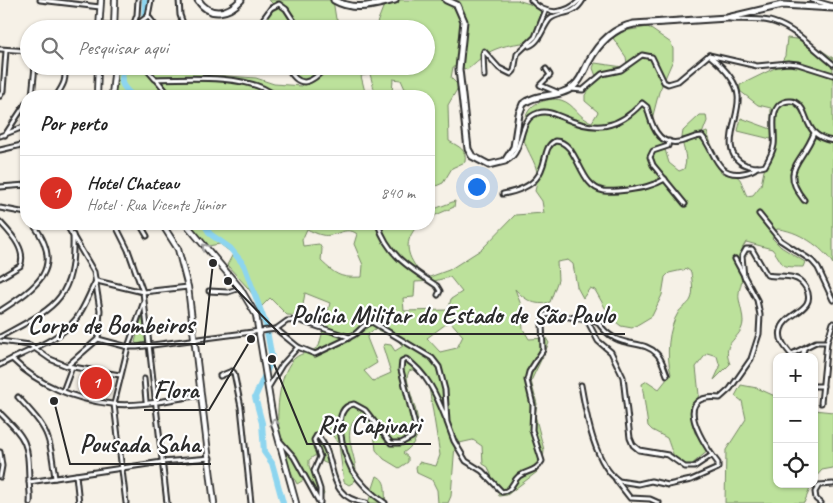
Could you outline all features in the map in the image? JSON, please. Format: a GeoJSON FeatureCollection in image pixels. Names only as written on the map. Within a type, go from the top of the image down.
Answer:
{"type":"FeatureCollection","features":[{"type":"Feature","properties":{"kind":"main road"},"geometry":{"type":"LineString","coordinates":[[198,1],[208,10],[224,12],[230,10],[241,0]]}},
{"type":"Feature","properties":{"kind":"main road"},"geometry":{"type":"LineString","coordinates":[[334,0],[344,6],[359,8],[395,0]]}},
{"type":"Feature","properties":{"kind":"main road"},"geometry":{"type":"LineString","coordinates":[[450,1],[461,11],[464,21],[459,69],[468,149],[472,156],[484,164],[498,165],[505,161],[514,147],[519,114],[523,104],[534,97],[560,93],[570,89],[579,81],[593,54],[607,37],[622,26],[727,18],[782,5],[833,7]]}},
{"type":"Feature","properties":{"kind":"street"},"geometry":{"type":"LineString","coordinates":[[40,0],[100,7]]}},
{"type":"Feature","properties":{"kind":"street"},"geometry":{"type":"LineString","coordinates":[[100,20],[101,0]]}},
{"type":"Feature","properties":{"kind":"street"},"geometry":{"type":"LineString","coordinates":[[114,20],[115,0]]}},
{"type":"Feature","properties":{"kind":"street"},"geometry":{"type":"LineString","coordinates":[[136,20],[138,0]]}},
{"type":"Feature","properties":{"kind":"street"},"geometry":{"type":"LineString","coordinates":[[143,20],[151,9],[151,0]]}},
{"type":"Feature","properties":{"kind":"street"},"geometry":{"type":"LineString","coordinates":[[179,0],[182,20]]}},
{"type":"Feature","properties":{"kind":"street"},"geometry":{"type":"LineString","coordinates":[[531,0],[545,12],[565,11],[581,0]]}},
{"type":"Feature","properties":{"kind":"street"},"geometry":{"type":"LineString","coordinates":[[527,46],[534,44],[550,19],[575,10],[581,0]]}},
{"type":"Feature","properties":{"kind":"street"},"geometry":{"type":"LineString","coordinates":[[812,0],[833,7]]}},
{"type":"Feature","properties":{"kind":"street"},"geometry":{"type":"LineString","coordinates":[[262,20],[271,8],[280,4],[293,20]]}},
{"type":"Feature","properties":{"kind":"street"},"geometry":{"type":"LineString","coordinates":[[484,76],[482,54],[484,51],[499,68],[511,74],[514,70],[517,54],[527,46],[540,29],[545,12]]}},
{"type":"Feature","properties":{"kind":"street"},"geometry":{"type":"LineString","coordinates":[[147,17],[150,20]]}},
{"type":"Feature","properties":{"kind":"street"},"geometry":{"type":"LineString","coordinates":[[727,18],[770,22],[781,25],[796,33],[833,64]]}},
{"type":"Feature","properties":{"kind":"street"},"geometry":{"type":"LineString","coordinates":[[0,49],[20,51]]}},
{"type":"Feature","properties":{"kind":"street"},"geometry":{"type":"LineString","coordinates":[[0,96],[3,91],[6,51]]}},
{"type":"Feature","properties":{"kind":"street"},"geometry":{"type":"LineString","coordinates":[[570,89],[583,90],[602,74],[621,70],[642,55],[652,57],[664,82],[673,83],[709,55]]}},
{"type":"Feature","properties":{"kind":"street"},"geometry":{"type":"LineString","coordinates":[[709,55],[756,66],[798,64],[833,75]]}},
{"type":"Feature","properties":{"kind":"street"},"geometry":{"type":"LineString","coordinates":[[709,55],[728,74],[738,95],[731,134],[734,152],[740,161],[757,167],[765,166],[774,146],[775,111],[780,103],[789,100],[796,102],[814,133],[822,140],[833,141]]}},
{"type":"Feature","properties":{"kind":"street"},"geometry":{"type":"LineString","coordinates":[[546,69],[550,76],[540,85],[560,93]]}},
{"type":"Feature","properties":{"kind":"street"},"geometry":{"type":"LineString","coordinates":[[33,90],[34,75]]}},
{"type":"Feature","properties":{"kind":"street"},"geometry":{"type":"LineString","coordinates":[[60,90],[65,81],[66,75]]}},
{"type":"Feature","properties":{"kind":"street"},"geometry":{"type":"LineString","coordinates":[[97,90],[98,75]]}},
{"type":"Feature","properties":{"kind":"street"},"geometry":{"type":"LineString","coordinates":[[113,90],[114,75]]}},
{"type":"Feature","properties":{"kind":"street"},"geometry":{"type":"LineString","coordinates":[[152,75],[165,90]]}},
{"type":"Feature","properties":{"kind":"street"},"geometry":{"type":"LineString","coordinates":[[292,75],[305,82],[320,75]]}},
{"type":"Feature","properties":{"kind":"street"},"geometry":{"type":"LineString","coordinates":[[155,79],[230,81],[266,90]]}},
{"type":"Feature","properties":{"kind":"street"},"geometry":{"type":"LineString","coordinates":[[505,161],[515,154],[528,120],[535,114],[543,112],[575,122],[602,127],[622,121],[642,103],[645,104],[650,122],[659,137],[669,141],[681,142],[702,136],[719,166],[724,170],[738,174],[751,171],[757,167]]}},
{"type":"Feature","properties":{"kind":"street"},"geometry":{"type":"LineString","coordinates":[[5,135],[20,113]]}},
{"type":"Feature","properties":{"kind":"street"},"geometry":{"type":"LineString","coordinates":[[0,136],[20,129]]}},
{"type":"Feature","properties":{"kind":"street"},"geometry":{"type":"LineString","coordinates":[[804,200],[793,186],[793,171],[805,153],[814,133]]}},
{"type":"Feature","properties":{"kind":"street"},"geometry":{"type":"LineString","coordinates":[[503,194],[522,189],[538,178],[550,144],[555,141],[568,147],[586,180],[596,188],[604,191],[650,187],[665,179]]}},
{"type":"Feature","properties":{"kind":"street"},"geometry":{"type":"LineString","coordinates":[[669,141],[668,146],[653,151],[650,157],[685,204]]}},
{"type":"Feature","properties":{"kind":"street"},"geometry":{"type":"LineString","coordinates":[[0,150],[20,146]]}},
{"type":"Feature","properties":{"kind":"street"},"geometry":{"type":"LineString","coordinates":[[0,187],[20,185]]}},
{"type":"Feature","properties":{"kind":"street"},"geometry":{"type":"LineString","coordinates":[[0,208],[20,212]]}},
{"type":"Feature","properties":{"kind":"street"},"geometry":{"type":"LineString","coordinates":[[759,214],[780,240],[812,261],[818,268],[833,300]]}},
{"type":"Feature","properties":{"kind":"street"},"geometry":{"type":"LineString","coordinates":[[0,222],[22,250],[23,256],[20,266],[0,278]]}},
{"type":"Feature","properties":{"kind":"street"},"geometry":{"type":"LineString","coordinates":[[0,311],[38,284],[46,269],[48,254],[46,244],[37,230]]}},
{"type":"Feature","properties":{"kind":"street"},"geometry":{"type":"LineString","coordinates":[[68,366],[98,339],[100,310],[97,281],[91,264],[70,230]]}},
{"type":"Feature","properties":{"kind":"street"},"geometry":{"type":"LineString","coordinates":[[117,230],[135,267],[143,292],[167,503]]}},
{"type":"Feature","properties":{"kind":"street"},"geometry":{"type":"LineString","coordinates":[[144,230],[148,236]]}},
{"type":"Feature","properties":{"kind":"street"},"geometry":{"type":"LineString","coordinates":[[166,230],[178,249],[188,287],[214,503]]}},
{"type":"Feature","properties":{"kind":"street"},"geometry":{"type":"LineString","coordinates":[[191,230],[240,288],[252,306],[261,330],[265,369],[277,439],[296,503]]}},
{"type":"Feature","properties":{"kind":"street"},"geometry":{"type":"LineString","coordinates":[[380,230],[382,238],[391,252],[437,286],[440,291],[438,295]]}},
{"type":"Feature","properties":{"kind":"street"},"geometry":{"type":"LineString","coordinates":[[0,337],[42,314],[60,296],[72,274],[73,235]]}},
{"type":"Feature","properties":{"kind":"street"},"geometry":{"type":"LineString","coordinates":[[744,280],[742,256],[746,249],[752,249],[767,275],[794,278],[805,287],[809,297],[806,307],[784,323],[780,331],[782,343],[790,353]]}},
{"type":"Feature","properties":{"kind":"street"},"geometry":{"type":"LineString","coordinates":[[616,479],[632,484],[651,481],[668,485],[690,480],[718,468],[718,463],[697,433],[693,422],[695,407],[699,399],[706,396],[720,398],[725,395],[750,359],[756,346],[760,315],[757,300],[744,280],[735,259]]}},
{"type":"Feature","properties":{"kind":"street"},"geometry":{"type":"LineString","coordinates":[[97,281],[143,292],[188,287]]}},
{"type":"Feature","properties":{"kind":"street"},"geometry":{"type":"LineString","coordinates":[[0,365],[57,334],[76,319],[97,281]]}},
{"type":"Feature","properties":{"kind":"street"},"geometry":{"type":"LineString","coordinates":[[209,291],[228,292],[240,288]]}},
{"type":"Feature","properties":{"kind":"street"},"geometry":{"type":"LineString","coordinates":[[126,503],[114,404],[128,347],[144,301]]}},
{"type":"Feature","properties":{"kind":"street"},"geometry":{"type":"LineString","coordinates":[[140,312],[145,313]]}},
{"type":"Feature","properties":{"kind":"street"},"geometry":{"type":"LineString","coordinates":[[385,503],[372,494],[352,469],[340,435],[342,416],[345,410],[354,404],[366,410],[390,443],[401,443],[412,437],[415,425],[401,370],[402,361],[406,359],[422,372],[428,380],[448,422],[454,441],[466,461],[482,471],[502,492],[510,488],[519,476],[534,470],[542,461],[532,430],[532,405],[527,380],[529,372],[543,350],[542,322],[545,315],[551,312],[570,319],[598,321],[605,333],[613,338],[647,348],[657,353],[667,375]]}},
{"type":"Feature","properties":{"kind":"street"},"geometry":{"type":"LineString","coordinates":[[98,339],[128,347],[149,346],[275,329],[287,322],[298,320],[349,337]]}},
{"type":"Feature","properties":{"kind":"street"},"geometry":{"type":"LineString","coordinates":[[587,320],[598,341],[611,352],[623,377],[630,438],[633,446],[639,450],[668,455],[685,467],[690,468],[712,455]]}},
{"type":"Feature","properties":{"kind":"street"},"geometry":{"type":"LineString","coordinates":[[275,329],[298,346],[315,354],[353,336],[366,323],[372,322],[432,358],[442,374],[448,422]]}},
{"type":"Feature","properties":{"kind":"street"},"geometry":{"type":"LineString","coordinates":[[821,403],[827,342],[833,323]]}},
{"type":"Feature","properties":{"kind":"street"},"geometry":{"type":"LineString","coordinates":[[0,341],[25,343],[35,347],[50,359],[68,366],[120,375]]}},
{"type":"Feature","properties":{"kind":"street"},"geometry":{"type":"LineString","coordinates":[[796,353],[816,342],[827,342]]}},
{"type":"Feature","properties":{"kind":"street"},"geometry":{"type":"LineString","coordinates":[[268,388],[282,365],[298,346]]}},
{"type":"Feature","properties":{"kind":"street"},"geometry":{"type":"LineString","coordinates":[[803,353],[804,348]]}},
{"type":"Feature","properties":{"kind":"street"},"geometry":{"type":"LineString","coordinates":[[12,359],[26,373],[63,391],[114,404],[202,395]]}},
{"type":"Feature","properties":{"kind":"street"},"geometry":{"type":"LineString","coordinates":[[63,391],[72,367]]}},
{"type":"Feature","properties":{"kind":"street"},"geometry":{"type":"LineString","coordinates":[[220,376],[232,371],[234,373],[241,408],[251,503]]}},
{"type":"Feature","properties":{"kind":"street"},"geometry":{"type":"LineString","coordinates":[[144,378],[146,402]]}},
{"type":"Feature","properties":{"kind":"street"},"geometry":{"type":"LineString","coordinates":[[581,385],[589,428],[604,463],[630,498],[650,499],[660,503]]}},
{"type":"Feature","properties":{"kind":"street"},"geometry":{"type":"LineString","coordinates":[[818,386],[823,386]]}},
{"type":"Feature","properties":{"kind":"street"},"geometry":{"type":"LineString","coordinates":[[18,397],[40,421],[48,434],[55,478]]}},
{"type":"Feature","properties":{"kind":"street"},"geometry":{"type":"LineString","coordinates":[[0,413],[16,429],[26,445],[30,464],[30,503]]}},
{"type":"Feature","properties":{"kind":"street"},"geometry":{"type":"LineString","coordinates":[[319,503],[320,494],[314,471],[320,457],[314,440],[317,435],[328,455],[336,482],[348,498],[366,503]]}},
{"type":"Feature","properties":{"kind":"street"},"geometry":{"type":"LineString","coordinates":[[277,439],[294,457],[319,503]]}},
{"type":"Feature","properties":{"kind":"street"},"geometry":{"type":"LineString","coordinates":[[0,452],[2,466],[0,477]]}},
{"type":"Feature","properties":{"kind":"street"},"geometry":{"type":"LineString","coordinates":[[29,482],[162,462],[210,458]]}},
{"type":"Feature","properties":{"kind":"street"},"geometry":{"type":"LineString","coordinates":[[76,475],[79,503]]}},
{"type":"Feature","properties":{"kind":"street"},"geometry":{"type":"LineString","coordinates":[[820,503],[816,499],[815,492],[819,485],[833,484]]}},
{"type":"Feature","properties":{"kind":"green space"},"geometry":{"type":"Polygon","coordinates":[[[269,0],[333,0],[338,20],[261,20],[273,4],[269,0]]]}},
{"type":"Feature","properties":{"kind":"green space"},"geometry":{"type":"Polygon","coordinates":[[[386,0],[517,0],[533,5],[542,12],[534,34],[526,42],[492,51],[480,58],[467,70],[459,66],[453,67],[451,78],[459,86],[448,105],[449,141],[463,151],[465,162],[452,168],[443,183],[435,186],[435,90],[405,89],[401,80],[393,79],[392,90],[376,90],[374,89],[370,75],[435,75],[435,20],[378,20],[386,0]]]}},
{"type":"Feature","properties":{"kind":"green space"},"geometry":{"type":"Polygon","coordinates":[[[648,27],[671,43],[673,60],[659,92],[650,127],[664,146],[669,163],[679,171],[684,169],[686,164],[682,141],[683,131],[700,115],[706,115],[707,121],[702,134],[707,132],[721,173],[734,175],[740,179],[747,196],[753,195],[761,185],[765,166],[775,140],[738,131],[741,118],[771,129],[771,108],[758,105],[740,91],[740,85],[779,66],[785,56],[787,38],[806,40],[833,58],[833,264],[809,240],[793,232],[777,229],[772,238],[781,247],[805,262],[803,267],[785,266],[772,249],[746,242],[741,252],[743,273],[739,296],[743,322],[739,333],[729,345],[728,356],[730,364],[714,380],[720,367],[717,356],[707,353],[696,367],[699,395],[694,406],[692,423],[695,433],[709,450],[691,465],[685,465],[677,460],[667,438],[648,426],[642,384],[647,381],[659,389],[671,374],[668,351],[670,335],[678,313],[692,296],[691,272],[687,269],[669,273],[665,277],[662,295],[652,316],[632,328],[621,326],[611,318],[595,290],[590,288],[583,298],[577,287],[573,264],[568,260],[557,262],[558,280],[550,302],[535,303],[522,296],[515,289],[521,305],[523,329],[529,339],[546,338],[549,343],[531,381],[537,404],[535,415],[544,450],[543,461],[537,472],[507,495],[499,496],[488,467],[483,464],[482,446],[473,440],[455,444],[451,496],[448,503],[438,503],[437,490],[432,480],[417,473],[416,467],[419,462],[436,466],[440,455],[428,381],[415,369],[409,371],[407,377],[418,427],[417,436],[412,445],[403,453],[408,457],[408,462],[399,468],[384,459],[376,450],[374,432],[364,417],[358,416],[352,423],[350,432],[356,474],[354,482],[349,485],[344,482],[339,445],[326,425],[321,425],[320,436],[330,450],[332,461],[328,464],[323,462],[319,456],[314,456],[309,460],[309,465],[324,494],[322,497],[307,478],[297,484],[284,455],[280,439],[278,408],[280,389],[286,371],[295,358],[319,346],[330,303],[305,293],[301,316],[287,315],[270,298],[261,307],[248,288],[227,265],[233,254],[220,244],[208,246],[194,230],[307,230],[302,240],[303,246],[319,244],[322,249],[321,261],[331,270],[344,276],[362,277],[363,265],[354,244],[357,234],[345,231],[331,235],[322,235],[309,230],[414,230],[409,240],[408,250],[412,261],[422,275],[427,278],[449,270],[482,249],[515,215],[544,213],[542,201],[535,191],[537,180],[536,168],[524,139],[525,118],[534,105],[558,99],[566,102],[584,118],[592,122],[598,112],[585,101],[585,95],[597,79],[593,68],[595,63],[623,67],[627,63],[626,57],[613,38],[624,31],[648,27]],[[450,277],[434,281],[415,282],[414,297],[403,298],[404,311],[448,310],[451,299],[462,292],[450,277]],[[450,321],[427,338],[440,352],[457,348],[463,336],[450,321]],[[375,329],[368,334],[367,338],[377,363],[364,371],[373,381],[391,373],[383,347],[384,344],[391,345],[395,351],[403,346],[394,337],[375,329]]]}},
{"type":"Feature","properties":{"kind":"green space"},"geometry":{"type":"Polygon","coordinates":[[[118,75],[215,75],[256,78],[274,84],[302,86],[292,75],[366,75],[361,76],[364,90],[115,90],[118,75]]]}},
{"type":"Feature","properties":{"kind":"green space"},"geometry":{"type":"Polygon","coordinates":[[[455,201],[454,207],[435,215],[435,209],[455,201]]]}},
{"type":"Feature","properties":{"kind":"green space"},"geometry":{"type":"Polygon","coordinates":[[[143,313],[146,342],[137,344],[135,342],[143,313]]]}},
{"type":"Feature","properties":{"kind":"green space"},"geometry":{"type":"Polygon","coordinates":[[[741,385],[757,388],[773,395],[773,488],[810,488],[804,503],[725,503],[726,450],[746,419],[742,401],[735,396],[741,385]]]}},
{"type":"Feature","properties":{"kind":"green space"},"geometry":{"type":"Polygon","coordinates":[[[818,410],[833,412],[833,468],[822,470],[818,474],[818,410]]]}},
{"type":"Feature","properties":{"kind":"green space"},"geometry":{"type":"Polygon","coordinates":[[[377,476],[383,481],[385,487],[386,503],[368,503],[377,476]]]}},
{"type":"Feature","properties":{"kind":"waterway"},"geometry":{"type":"LineString","coordinates":[[144,20],[145,0]]}},
{"type":"Feature","properties":{"kind":"waterway"},"geometry":{"type":"LineString","coordinates":[[122,75],[123,86],[126,90]]}},
{"type":"Feature","properties":{"kind":"waterway"},"geometry":{"type":"LineString","coordinates":[[208,230],[210,234],[230,248],[244,265],[266,325],[272,359],[255,397],[262,423],[264,452],[272,463],[283,503]]}},
{"type":"Feature","properties":{"kind":"place","name":"Corpo de Bombeiros"},"geometry":{"type":"Point","coordinates":[213,263]}},
{"type":"Feature","properties":{"kind":"place","name":"Polícia Militar do Estado de São Paulo"},"geometry":{"type":"Point","coordinates":[228,281]}},
{"type":"Feature","properties":{"kind":"place","name":"Flora"},"geometry":{"type":"Point","coordinates":[251,339]}},
{"type":"Feature","properties":{"kind":"place","name":"Rio Capivari"},"geometry":{"type":"Point","coordinates":[272,359]}},
{"type":"Feature","properties":{"kind":"place","name":"Hotel Chateau"},"geometry":{"type":"Point","coordinates":[96,383]}},
{"type":"Feature","properties":{"kind":"place","name":"Pousada Saha"},"geometry":{"type":"Point","coordinates":[54,401]}}]}
